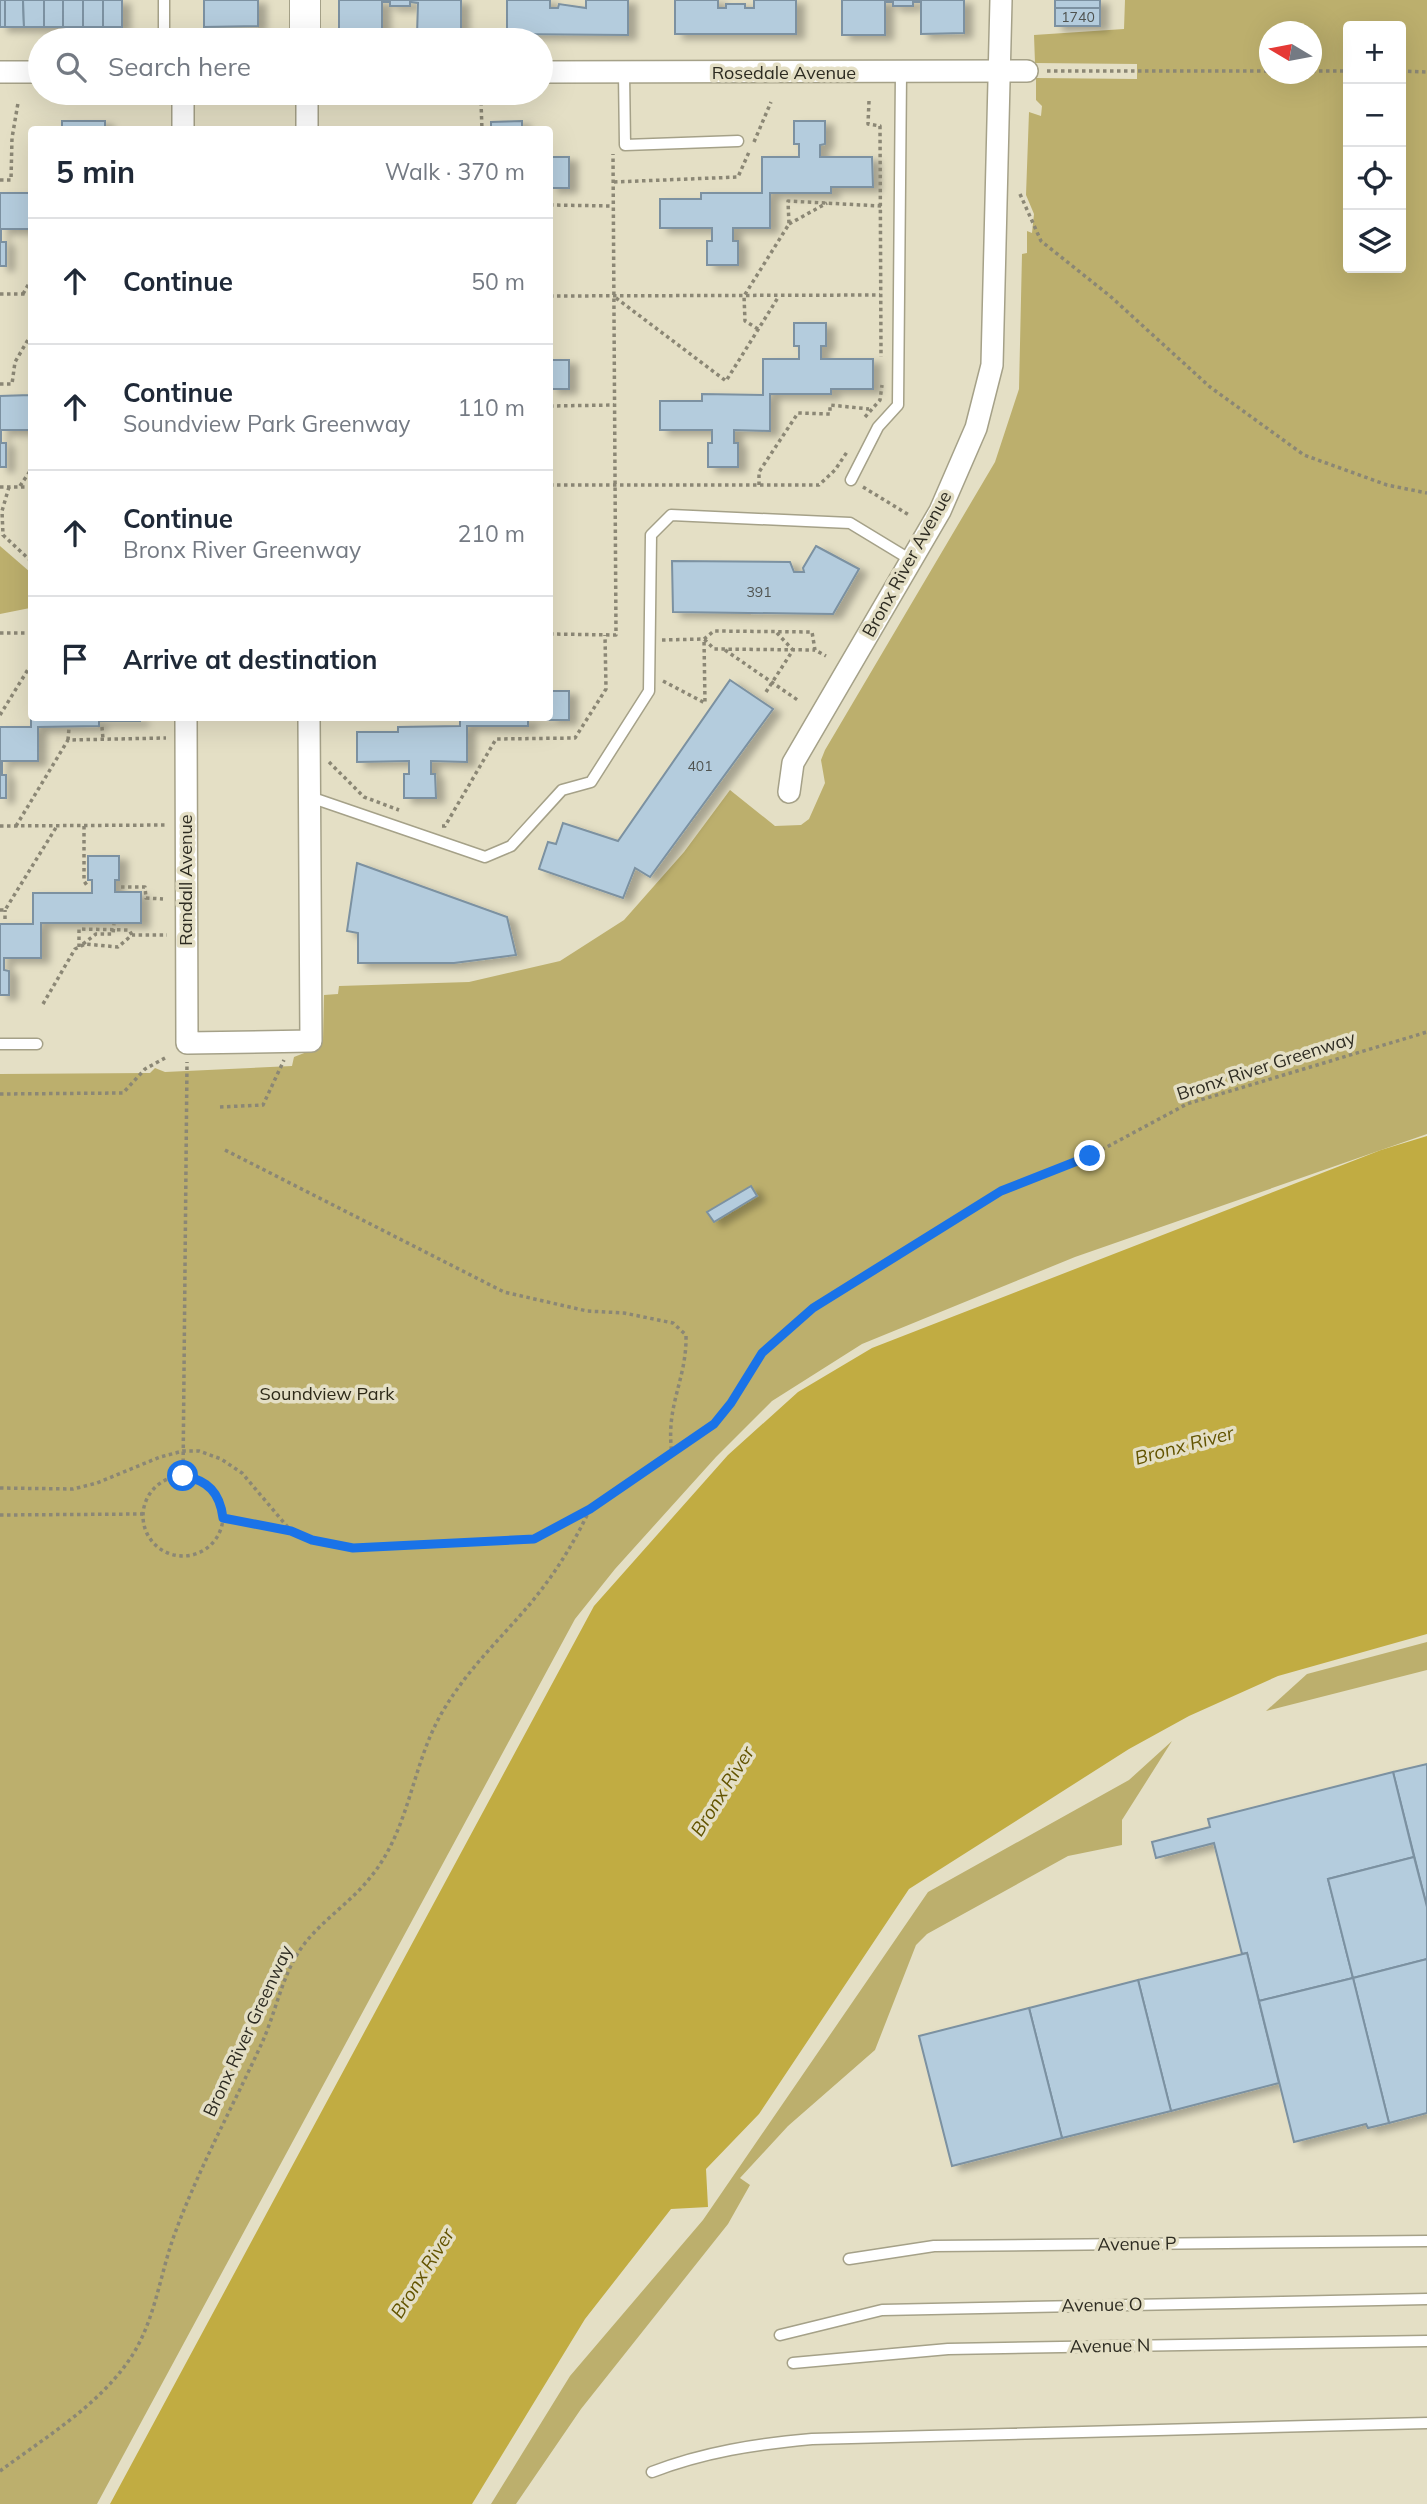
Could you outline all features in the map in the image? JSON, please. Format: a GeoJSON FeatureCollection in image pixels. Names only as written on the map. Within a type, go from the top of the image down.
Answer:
{"type":"FeatureCollection","features":[{"type":"Feature","properties":{"kind":"street"},"geometry":{"type":"LineString","coordinates":[[305,0],[305,28]]}},
{"type":"Feature","properties":{"kind":"street","name":"Bronx River Avenue"},"geometry":{"type":"LineString","coordinates":[[789,792],[793,763],[940,511],[976,428],[992,365],[1001,0]]}},
{"type":"Feature","properties":{"kind":"street","name":"Rosedale Avenue"},"geometry":{"type":"LineString","coordinates":[[553,72],[1027,71]]}},
{"type":"Feature","properties":{"kind":"street"},"geometry":{"type":"LineString","coordinates":[[0,72],[28,72]]}},
{"type":"Feature","properties":{"kind":"street"},"geometry":{"type":"LineString","coordinates":[[183,105],[183,126]]}},
{"type":"Feature","properties":{"kind":"street"},"geometry":{"type":"LineString","coordinates":[[307,105],[307,126]]}},
{"type":"Feature","properties":{"kind":"street"},"geometry":{"type":"LineString","coordinates":[[187,1043],[311,1041],[309,721]]}},
{"type":"Feature","properties":{"kind":"street","name":"Randall Avenue"},"geometry":{"type":"LineString","coordinates":[[186,728],[187,1043]]}},
{"type":"Feature","properties":{"kind":"lane"},"geometry":{"type":"LineString","coordinates":[[164,0],[164,28]]}},
{"type":"Feature","properties":{"kind":"lane"},"geometry":{"type":"LineString","coordinates":[[624,72],[625,145],[738,141]]}},
{"type":"Feature","properties":{"kind":"lane"},"geometry":{"type":"LineString","coordinates":[[851,480],[878,427],[898,405],[901,73]]}},
{"type":"Feature","properties":{"kind":"lane"},"geometry":{"type":"LineString","coordinates":[[310,797],[485,857],[510,846],[562,790],[592,782],[649,691],[651,535],[671,515],[850,523],[911,560]]}},
{"type":"Feature","properties":{"kind":"lane"},"geometry":{"type":"LineString","coordinates":[[0,1044],[37,1044]]}},
{"type":"Feature","properties":{"kind":"lane","name":"Avenue P"},"geometry":{"type":"LineString","coordinates":[[849,2259],[934,2246],[1427,2241]]}},
{"type":"Feature","properties":{"kind":"lane","name":"Avenue O"},"geometry":{"type":"LineString","coordinates":[[780,2335],[882,2310],[1427,2299]]}},
{"type":"Feature","properties":{"kind":"lane","name":"Avenue N"},"geometry":{"type":"LineString","coordinates":[[793,2363],[948,2349],[1427,2341]]}},
{"type":"Feature","properties":{"kind":"lane"},"geometry":{"type":"LineString","coordinates":[[652,2472],[681,2461],[750,2444],[812,2439],[1427,2423]]}},
{"type":"Feature","properties":{"kind":"path"},"geometry":{"type":"LineString","coordinates":[[1027,71],[1259,71]]}},
{"type":"Feature","properties":{"kind":"path"},"geometry":{"type":"LineString","coordinates":[[1322,71],[1343,71]]}},
{"type":"Feature","properties":{"kind":"path"},"geometry":{"type":"LineString","coordinates":[[1406,71],[1427,72]]}},
{"type":"Feature","properties":{"kind":"path"},"geometry":{"type":"LineString","coordinates":[[869,101],[868,124],[880,126],[881,359]]}},
{"type":"Feature","properties":{"kind":"path"},"geometry":{"type":"LineString","coordinates":[[614,183],[738,177],[771,102]]}},
{"type":"Feature","properties":{"kind":"path"},"geometry":{"type":"LineString","coordinates":[[0,180],[11,180],[12,138],[18,103]]}},
{"type":"Feature","properties":{"kind":"path"},"geometry":{"type":"LineString","coordinates":[[481,105],[482,126]]}},
{"type":"Feature","properties":{"kind":"path"},"geometry":{"type":"LineString","coordinates":[[553,634],[616,635],[613,142]]}},
{"type":"Feature","properties":{"kind":"path"},"geometry":{"type":"LineString","coordinates":[[1020,194],[1041,241],[1110,296],[1210,387],[1304,455],[1387,485],[1427,493]]}},
{"type":"Feature","properties":{"kind":"path"},"geometry":{"type":"LineString","coordinates":[[789,224],[788,201],[881,206]]}},
{"type":"Feature","properties":{"kind":"path"},"geometry":{"type":"LineString","coordinates":[[758,329],[745,321],[744,296],[789,224],[827,202]]}},
{"type":"Feature","properties":{"kind":"path"},"geometry":{"type":"LineString","coordinates":[[553,205],[614,206]]}},
{"type":"Feature","properties":{"kind":"path"},"geometry":{"type":"LineString","coordinates":[[23,294],[28,285]]}},
{"type":"Feature","properties":{"kind":"path"},"geometry":{"type":"LineString","coordinates":[[0,294],[28,294]]}},
{"type":"Feature","properties":{"kind":"path"},"geometry":{"type":"LineString","coordinates":[[553,296],[900,295]]}},
{"type":"Feature","properties":{"kind":"path"},"geometry":{"type":"LineString","coordinates":[[614,297],[726,382],[779,296]]}},
{"type":"Feature","properties":{"kind":"path"},"geometry":{"type":"LineString","coordinates":[[0,384],[12,384],[15,362],[28,340]]}},
{"type":"Feature","properties":{"kind":"path"},"geometry":{"type":"LineString","coordinates":[[864,420],[869,410],[880,400],[882,372]]}},
{"type":"Feature","properties":{"kind":"path"},"geometry":{"type":"LineString","coordinates":[[553,406],[615,405]]}},
{"type":"Feature","properties":{"kind":"path"},"geometry":{"type":"LineString","coordinates":[[759,485],[759,472],[798,413],[830,414],[830,405],[869,410]]}},
{"type":"Feature","properties":{"kind":"path"},"geometry":{"type":"LineString","coordinates":[[553,485],[819,485],[835,470],[853,442]]}},
{"type":"Feature","properties":{"kind":"path"},"geometry":{"type":"LineString","coordinates":[[835,470],[909,515]]}},
{"type":"Feature","properties":{"kind":"path"},"geometry":{"type":"LineString","coordinates":[[19,487],[28,474]]}},
{"type":"Feature","properties":{"kind":"path"},"geometry":{"type":"LineString","coordinates":[[0,487],[28,487]]}},
{"type":"Feature","properties":{"kind":"path"},"geometry":{"type":"LineString","coordinates":[[9,487],[2,512],[3,536],[28,558]]}},
{"type":"Feature","properties":{"kind":"path"},"geometry":{"type":"LineString","coordinates":[[650,640],[704,639],[714,631],[812,632],[815,650]]}},
{"type":"Feature","properties":{"kind":"path"},"geometry":{"type":"LineString","coordinates":[[776,632],[793,650]]}},
{"type":"Feature","properties":{"kind":"path"},"geometry":{"type":"LineString","coordinates":[[0,633],[28,633]]}},
{"type":"Feature","properties":{"kind":"path"},"geometry":{"type":"LineString","coordinates":[[433,822],[445,827],[496,739],[575,738],[606,689],[605,635]]}},
{"type":"Feature","properties":{"kind":"path"},"geometry":{"type":"LineString","coordinates":[[704,639],[715,649],[815,650],[825,656]]}},
{"type":"Feature","properties":{"kind":"path"},"geometry":{"type":"LineString","coordinates":[[649,673],[705,703],[704,639]]}},
{"type":"Feature","properties":{"kind":"path"},"geometry":{"type":"LineString","coordinates":[[723,649],[799,701]]}},
{"type":"Feature","properties":{"kind":"path"},"geometry":{"type":"LineString","coordinates":[[766,692],[793,650]]}},
{"type":"Feature","properties":{"kind":"path"},"geometry":{"type":"LineString","coordinates":[[0,715],[28,670]]}},
{"type":"Feature","properties":{"kind":"path"},"geometry":{"type":"LineString","coordinates":[[102,727],[103,739]]}},
{"type":"Feature","properties":{"kind":"path"},"geometry":{"type":"LineString","coordinates":[[16,826],[68,740],[69,728]]}},
{"type":"Feature","properties":{"kind":"path"},"geometry":{"type":"LineString","coordinates":[[68,740],[103,739],[186,728]]}},
{"type":"Feature","properties":{"kind":"path"},"geometry":{"type":"LineString","coordinates":[[327,760],[364,797],[410,814]]}},
{"type":"Feature","properties":{"kind":"path"},"geometry":{"type":"LineString","coordinates":[[84,825],[83,881],[88,887]]}},
{"type":"Feature","properties":{"kind":"path"},"geometry":{"type":"LineString","coordinates":[[0,826],[186,825]]}},
{"type":"Feature","properties":{"kind":"path"},"geometry":{"type":"LineString","coordinates":[[5,919],[3,910],[57,826]]}},
{"type":"Feature","properties":{"kind":"path"},"geometry":{"type":"LineString","coordinates":[[121,887],[145,887],[146,898],[163,899]]}},
{"type":"Feature","properties":{"kind":"path"},"geometry":{"type":"LineString","coordinates":[[43,1004],[66,960],[96,934],[113,934],[114,924]]}},
{"type":"Feature","properties":{"kind":"path"},"geometry":{"type":"LineString","coordinates":[[79,947],[79,929],[129,930],[132,935]]}},
{"type":"Feature","properties":{"kind":"path"},"geometry":{"type":"LineString","coordinates":[[79,947],[85,944],[118,947],[132,935],[156,935]]}},
{"type":"Feature","properties":{"kind":"path","name":"Bronx River Greenway"},"geometry":{"type":"LineString","coordinates":[[0,2471],[75,2414],[127,2364],[141,2340],[154,2308],[162,2272],[188,2198],[220,2124],[263,2040],[295,1958],[306,1942],[374,1874],[399,1830],[420,1760],[446,1705],[547,1583],[574,1543],[590,1509],[714,1424],[731,1403],[762,1353],[788,1328],[989,1198],[1090,1156],[1187,1104],[1427,1032]]}},
{"type":"Feature","properties":{"kind":"path"},"geometry":{"type":"LineString","coordinates":[[183,1476],[187,1043]]}},
{"type":"Feature","properties":{"kind":"path"},"geometry":{"type":"LineString","coordinates":[[220,1107],[263,1105],[286,1054]]}},
{"type":"Feature","properties":{"kind":"path"},"geometry":{"type":"LineString","coordinates":[[0,1094],[123,1093],[145,1069],[165,1058]]}},
{"type":"Feature","properties":{"kind":"path"},"geometry":{"type":"LineString","coordinates":[[225,1150],[504,1292],[587,1311],[624,1313],[673,1323],[686,1335],[687,1359],[676,1389],[668,1429],[672,1454]]}},
{"type":"Feature","properties":{"kind":"path"},"geometry":{"type":"LineString","coordinates":[[0,1488],[73,1489],[97,1483],[183,1451],[210,1455],[242,1473],[291,1531]]}},
{"type":"Feature","properties":{"kind":"path"},"geometry":{"type":"LineString","coordinates":[[183,1476],[207,1485],[221,1505],[223,1518],[219,1533],[211,1545],[199,1553],[185,1556],[171,1555],[159,1548],[149,1538],[143,1514],[146,1500],[154,1489],[172,1478],[183,1476]]}},
{"type":"Feature","properties":{"kind":"path"},"geometry":{"type":"LineString","coordinates":[[223,1518],[291,1531],[312,1540],[353,1548],[534,1539],[590,1509]]}},
{"type":"Feature","properties":{"kind":"path"},"geometry":{"type":"LineString","coordinates":[[0,1515],[143,1514]]}},
{"type":"Feature","properties":{"kind":"green space","name":"Soundview Park"},"geometry":{"type":"Polygon","coordinates":[[[1125,0],[1427,0],[1427,1134],[1075,1257],[862,1344],[772,1401],[716,1457],[615,1569],[575,1619],[97,2504],[0,2504],[0,1074],[150,1073],[155,1068],[165,1072],[292,1066],[294,1057],[317,1048],[323,1041],[324,995],[338,994],[339,986],[469,982],[560,961],[624,920],[684,852],[730,790],[775,826],[801,825],[809,819],[825,783],[821,760],[825,750],[995,462],[1019,389],[1022,254],[1027,253],[1027,231],[1032,233],[1034,214],[1026,195],[1029,112],[1041,116],[1042,106],[1036,100],[1036,78],[1137,79],[1137,64],[1035,63],[1034,35],[1124,29],[1125,0]]]}},
{"type":"Feature","properties":{"kind":"green space"},"geometry":{"type":"Polygon","coordinates":[[[0,546],[28,570],[28,608],[0,614],[0,546]]]}},
{"type":"Feature","properties":{"kind":"green space"},"geometry":{"type":"Polygon","coordinates":[[[1427,1642],[1427,1670],[1266,1711],[1307,1674],[1427,1642]]]}},
{"type":"Feature","properties":{"kind":"green space"},"geometry":{"type":"Polygon","coordinates":[[[1172,1741],[1122,1820],[1122,1845],[1068,1856],[927,1934],[916,1945],[875,2050],[788,2126],[740,2178],[750,2185],[728,2224],[581,2409],[516,2504],[491,2504],[570,2376],[703,2220],[928,1892],[1129,1780],[1172,1741]]]}},
{"type":"Feature","properties":{"kind":"water","name":"Bronx River"},"geometry":{"type":"Polygon","coordinates":[[[1427,1136],[1427,1634],[1278,1676],[1189,1716],[1129,1749],[909,1889],[759,2114],[706,2169],[708,2207],[671,2209],[585,2319],[472,2504],[110,2504],[594,1606],[728,1455],[798,1392],[872,1348],[1381,1150],[1427,1136]]]}},
{"type":"Feature","properties":{"kind":"building"},"geometry":{"type":"Polygon","coordinates":[[[0,0],[5,0],[5,27],[0,27],[0,0]]]}},
{"type":"Feature","properties":{"kind":"building"},"geometry":{"type":"Polygon","coordinates":[[[5,0],[23,0],[24,27],[5,27],[5,0]]]}},
{"type":"Feature","properties":{"kind":"building"},"geometry":{"type":"Polygon","coordinates":[[[23,0],[44,0],[44,27],[24,27],[23,0]]]}},
{"type":"Feature","properties":{"kind":"building"},"geometry":{"type":"Polygon","coordinates":[[[44,0],[63,0],[63,27],[44,27],[44,0]]]}},
{"type":"Feature","properties":{"kind":"building"},"geometry":{"type":"Polygon","coordinates":[[[63,0],[83,0],[83,27],[63,27],[63,0]]]}},
{"type":"Feature","properties":{"kind":"building"},"geometry":{"type":"Polygon","coordinates":[[[83,0],[103,0],[103,27],[83,27],[83,0]]]}},
{"type":"Feature","properties":{"kind":"building"},"geometry":{"type":"Polygon","coordinates":[[[103,0],[122,0],[122,27],[103,27],[103,0]]]}},
{"type":"Feature","properties":{"kind":"building"},"geometry":{"type":"Polygon","coordinates":[[[204,0],[258,0],[258,26],[204,27],[204,0]]]}},
{"type":"Feature","properties":{"kind":"building"},"geometry":{"type":"Polygon","coordinates":[[[339,0],[461,0],[461,28],[417,28],[418,3],[410,2],[410,6],[390,6],[390,2],[382,2],[382,28],[339,28],[339,0]]]}},
{"type":"Feature","properties":{"kind":"building"},"geometry":{"type":"Polygon","coordinates":[[[507,0],[550,0],[550,8],[558,8],[559,4],[586,8],[586,0],[628,0],[628,35],[553,34],[553,28],[507,28],[507,0]]]}},
{"type":"Feature","properties":{"kind":"building"},"geometry":{"type":"Polygon","coordinates":[[[675,0],[718,0],[718,8],[726,8],[726,4],[745,4],[745,8],[754,8],[754,0],[796,0],[796,34],[675,34],[675,0]]]}},
{"type":"Feature","properties":{"kind":"building"},"geometry":{"type":"Polygon","coordinates":[[[842,0],[964,0],[964,33],[921,34],[921,2],[913,2],[913,6],[893,6],[893,2],[885,2],[885,35],[842,35],[842,0]]]}},
{"type":"Feature","properties":{"kind":"building"},"geometry":{"type":"Polygon","coordinates":[[[1055,0],[1100,0],[1100,8],[1055,8],[1055,0]]]}},
{"type":"Feature","properties":{"kind":"building"},"geometry":{"type":"Polygon","coordinates":[[[1055,8],[1100,8],[1100,26],[1055,26],[1055,8]]]}},
{"type":"Feature","properties":{"kind":"building"},"geometry":{"type":"Polygon","coordinates":[[[62,121],[105,121],[105,126],[62,126],[62,121]]]}},
{"type":"Feature","properties":{"kind":"building"},"geometry":{"type":"Polygon","coordinates":[[[522,121],[522,126],[491,126],[491,122],[522,121]]]}},
{"type":"Feature","properties":{"kind":"building"},"geometry":{"type":"Polygon","coordinates":[[[794,121],[825,121],[825,144],[820,145],[820,157],[872,157],[873,187],[831,187],[831,193],[770,193],[770,228],[733,228],[733,241],[738,241],[738,265],[707,265],[707,241],[712,241],[712,228],[660,228],[660,199],[701,199],[701,193],[762,193],[762,157],[799,157],[799,144],[794,144],[794,121]]]}},
{"type":"Feature","properties":{"kind":"building"},"geometry":{"type":"Polygon","coordinates":[[[553,157],[569,157],[569,188],[553,188],[553,157]]]}},
{"type":"Feature","properties":{"kind":"building"},"geometry":{"type":"Polygon","coordinates":[[[0,193],[28,193],[28,229],[1,229],[1,242],[6,242],[6,266],[0,266],[0,193]]]}},
{"type":"Feature","properties":{"kind":"building"},"geometry":{"type":"Polygon","coordinates":[[[794,323],[826,323],[826,346],[821,346],[821,359],[873,359],[873,389],[831,389],[831,394],[770,394],[770,431],[734,430],[734,443],[738,443],[738,467],[708,467],[708,443],[712,443],[712,430],[660,430],[660,401],[702,401],[702,394],[763,395],[763,359],[799,359],[799,346],[794,346],[794,323]]]}},
{"type":"Feature","properties":{"kind":"building"},"geometry":{"type":"Polygon","coordinates":[[[553,360],[569,360],[569,389],[553,389],[553,360]]]}},
{"type":"Feature","properties":{"kind":"building"},"geometry":{"type":"Polygon","coordinates":[[[28,395],[28,430],[1,430],[1,443],[6,443],[6,467],[0,467],[0,396],[28,395]]]}},
{"type":"Feature","properties":{"kind":"building"},"geometry":{"type":"Polygon","coordinates":[[[816,546],[859,569],[833,614],[673,612],[672,561],[790,562],[794,572],[804,572],[803,568],[816,546]]]}},
{"type":"Feature","properties":{"kind":"building"},"geometry":{"type":"Polygon","coordinates":[[[730,680],[773,709],[650,877],[635,868],[623,898],[539,869],[548,842],[556,844],[563,823],[618,841],[730,680]]]}},
{"type":"Feature","properties":{"kind":"building"},"geometry":{"type":"Polygon","coordinates":[[[553,691],[569,691],[569,720],[553,720],[553,691]]]}},
{"type":"Feature","properties":{"kind":"building"},"geometry":{"type":"Polygon","coordinates":[[[31,721],[99,721],[99,726],[38,727],[38,761],[2,761],[2,775],[6,775],[6,798],[0,798],[0,727],[31,727],[31,721]]]}},
{"type":"Feature","properties":{"kind":"building"},"geometry":{"type":"Polygon","coordinates":[[[460,721],[528,721],[528,726],[467,726],[467,762],[431,761],[431,774],[435,774],[436,798],[404,798],[404,774],[409,774],[409,761],[357,762],[357,732],[398,732],[398,727],[460,726],[460,721]]]}},
{"type":"Feature","properties":{"kind":"building"},"geometry":{"type":"Polygon","coordinates":[[[88,856],[119,856],[119,880],[115,880],[115,892],[141,892],[141,923],[41,923],[41,958],[4,958],[4,970],[9,971],[9,995],[0,995],[0,924],[33,924],[33,893],[92,893],[92,880],[88,880],[88,856]]]}},
{"type":"Feature","properties":{"kind":"building"},"geometry":{"type":"Polygon","coordinates":[[[357,863],[507,917],[516,955],[454,963],[358,963],[358,933],[347,931],[357,863]]]}},
{"type":"Feature","properties":{"kind":"building"},"geometry":{"type":"Polygon","coordinates":[[[751,1186],[757,1196],[714,1222],[707,1212],[751,1186]]]}},
{"type":"Feature","properties":{"kind":"building"},"geometry":{"type":"Polygon","coordinates":[[[1427,1764],[1427,1907],[1393,1772],[1427,1764]]]}},
{"type":"Feature","properties":{"kind":"building"},"geometry":{"type":"Polygon","coordinates":[[[1393,1772],[1414,1857],[1328,1879],[1353,1978],[1259,2001],[1247,1953],[1242,1954],[1214,1843],[1156,1858],[1152,1842],[1210,1827],[1208,1819],[1393,1772]]]}},
{"type":"Feature","properties":{"kind":"building"},"geometry":{"type":"Polygon","coordinates":[[[1414,1857],[1427,1907],[1427,1959],[1353,1978],[1328,1879],[1414,1857]]]}},
{"type":"Feature","properties":{"kind":"building"},"geometry":{"type":"Polygon","coordinates":[[[1247,1953],[1279,2083],[1171,2111],[1138,1980],[1247,1953]]]}},
{"type":"Feature","properties":{"kind":"building"},"geometry":{"type":"Polygon","coordinates":[[[1427,1959],[1427,2113],[1389,2123],[1353,1978],[1427,1959]]]}},
{"type":"Feature","properties":{"kind":"building"},"geometry":{"type":"Polygon","coordinates":[[[1353,1978],[1389,2123],[1368,2128],[1366,2124],[1294,2142],[1259,2001],[1353,1978]]]}},
{"type":"Feature","properties":{"kind":"building"},"geometry":{"type":"Polygon","coordinates":[[[1138,1980],[1171,2111],[1062,2138],[1029,2008],[1138,1980]]]}},
{"type":"Feature","properties":{"kind":"building"},"geometry":{"type":"Polygon","coordinates":[[[1029,2008],[1062,2138],[952,2166],[919,2036],[1029,2008]]]}},
{"type":"Feature","properties":{"kind":"route"},"geometry":{"type":"LineString","coordinates":[[183,1476],[207,1485],[221,1505],[223,1518],[291,1531],[312,1540],[353,1548],[534,1539],[590,1509],[714,1424],[731,1403],[745,1376],[762,1353],[813,1308],[1001,1191],[1090,1156]]}}]}
